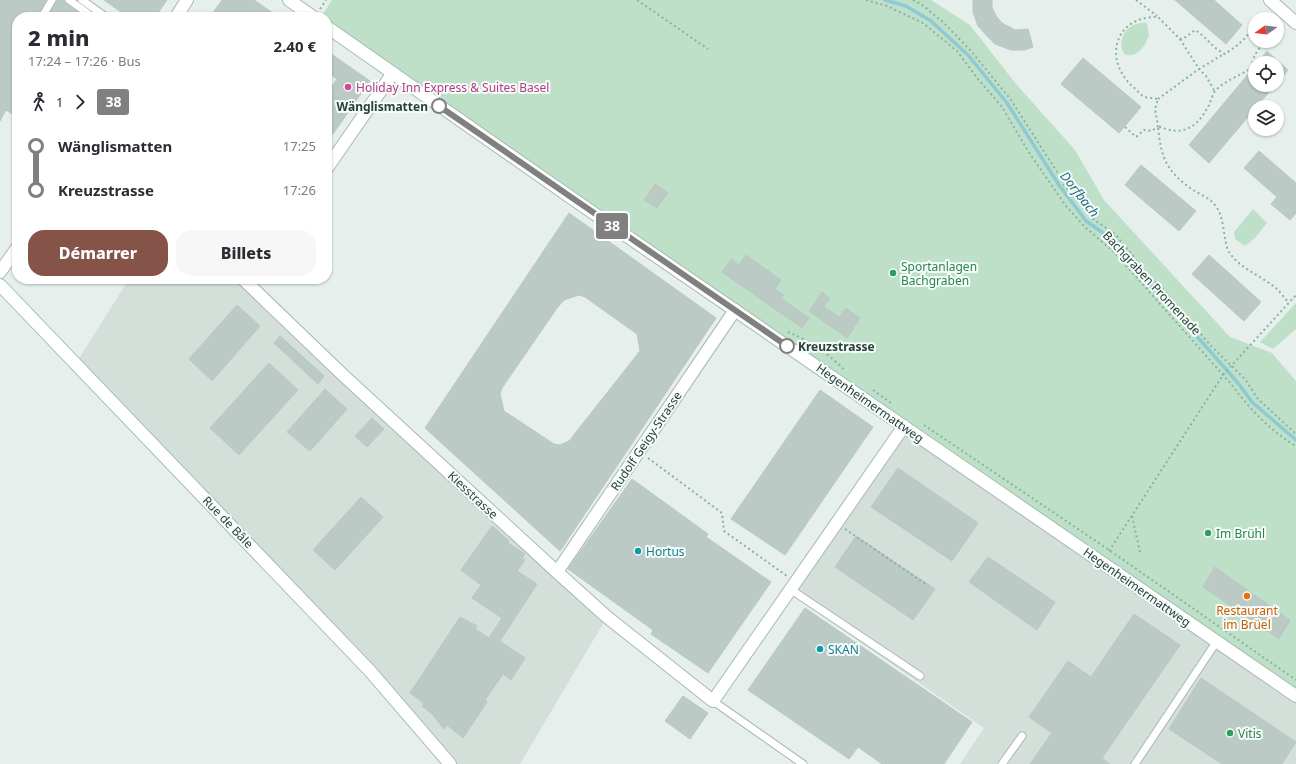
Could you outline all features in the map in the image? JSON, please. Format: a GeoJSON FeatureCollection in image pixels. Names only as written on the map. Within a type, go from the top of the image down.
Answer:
{"type":"FeatureCollection","features":[{"type":"Feature","properties":{"kind":"street"},"geometry":{"type":"LineString","coordinates":[[179,12],[187,0]]}},
{"type":"Feature","properties":{"kind":"street"},"geometry":{"type":"LineString","coordinates":[[289,0],[306,12]]}},
{"type":"Feature","properties":{"kind":"street"},"geometry":{"type":"LineString","coordinates":[[1270,0],[1293,20]]}},
{"type":"Feature","properties":{"kind":"street","name":"Hegenheimermattweg"},"geometry":{"type":"LineString","coordinates":[[332,30],[1296,696]]}},
{"type":"Feature","properties":{"kind":"street"},"geometry":{"type":"LineString","coordinates":[[332,161],[393,73]]}},
{"type":"Feature","properties":{"kind":"street"},"geometry":{"type":"LineString","coordinates":[[0,272],[12,255]]}},
{"type":"Feature","properties":{"kind":"street","name":"Rue de Bâle"},"geometry":{"type":"LineString","coordinates":[[0,284],[370,671],[450,764]]}},
{"type":"Feature","properties":{"kind":"street","name":"Kiesstrasse"},"geometry":{"type":"LineString","coordinates":[[251,284],[343,375],[557,572],[607,617],[712,701]]}},
{"type":"Feature","properties":{"kind":"street","name":"Rudolf Geigy-Strasse"},"geometry":{"type":"LineString","coordinates":[[557,572],[735,310]]}},
{"type":"Feature","properties":{"kind":"street"},"geometry":{"type":"LineString","coordinates":[[712,701],[904,426]]}},
{"type":"Feature","properties":{"kind":"lane"},"geometry":{"type":"LineString","coordinates":[[45,12],[52,0]]}},
{"type":"Feature","properties":{"kind":"lane"},"geometry":{"type":"LineString","coordinates":[[69,0],[86,12]]}},
{"type":"Feature","properties":{"kind":"lane"},"geometry":{"type":"LineString","coordinates":[[82,0],[99,12]]}},
{"type":"Feature","properties":{"kind":"lane"},"geometry":{"type":"LineString","coordinates":[[793,585],[920,676]]}},
{"type":"Feature","properties":{"kind":"lane"},"geometry":{"type":"LineString","coordinates":[[1135,764],[1217,642]]}},
{"type":"Feature","properties":{"kind":"lane"},"geometry":{"type":"LineString","coordinates":[[712,701],[803,764]]}},
{"type":"Feature","properties":{"kind":"lane"},"geometry":{"type":"LineString","coordinates":[[1002,764],[1022,736]]}},
{"type":"Feature","properties":{"kind":"path"},"geometry":{"type":"LineString","coordinates":[[637,0],[708,49]]}},
{"type":"Feature","properties":{"kind":"path","name":"Bachgraben Promenade"},"geometry":{"type":"LineString","coordinates":[[866,0],[887,6],[923,23],[958,51],[978,79],[1002,107],[1028,151],[1066,206],[1085,227],[1115,253],[1223,375],[1246,404],[1270,427],[1296,446]]}},
{"type":"Feature","properties":{"kind":"path","name":"Bachgraben Promenade"},"geometry":{"type":"LineString","coordinates":[[913,0],[921,4],[944,23],[971,51],[1011,100],[1069,191],[1093,219],[1115,234],[1134,257],[1140,269],[1161,288],[1212,347],[1245,379],[1258,399],[1296,434]]}},
{"type":"Feature","properties":{"kind":"path"},"geometry":{"type":"LineString","coordinates":[[1136,0],[1158,16],[1180,39],[1199,69],[1206,76],[1215,92]]}},
{"type":"Feature","properties":{"kind":"path"},"geometry":{"type":"LineString","coordinates":[[1158,16],[1147,16],[1127,25],[1117,41],[1115,55],[1118,68],[1128,82],[1144,97],[1158,99]]}},
{"type":"Feature","properties":{"kind":"path"},"geometry":{"type":"LineString","coordinates":[[1180,39],[1186,37],[1195,30],[1203,34],[1216,50],[1225,54]]}},
{"type":"Feature","properties":{"kind":"path"},"geometry":{"type":"LineString","coordinates":[[1248,34],[1243,41],[1225,54],[1199,69],[1158,99],[1155,109],[1160,148],[1167,166],[1192,189],[1214,203],[1219,212],[1229,251],[1239,262],[1277,290],[1289,303]]}},
{"type":"Feature","properties":{"kind":"path"},"geometry":{"type":"LineString","coordinates":[[1158,126],[1168,130],[1180,132],[1194,125],[1200,120],[1215,92],[1229,81],[1250,70],[1254,55],[1260,48]]}},
{"type":"Feature","properties":{"kind":"path"},"geometry":{"type":"LineString","coordinates":[[1125,127],[1136,137],[1144,130],[1152,131],[1158,126]]}},
{"type":"Feature","properties":{"kind":"path"},"geometry":{"type":"LineString","coordinates":[[1102,562],[1223,375],[1296,295]]}},
{"type":"Feature","properties":{"kind":"path"},"geometry":{"type":"LineString","coordinates":[[918,421],[1110,550],[1296,680]]}},
{"type":"Feature","properties":{"kind":"path"},"geometry":{"type":"LineString","coordinates":[[639,452],[722,513],[724,531],[793,585]]}},
{"type":"Feature","properties":{"kind":"path"},"geometry":{"type":"LineString","coordinates":[[1132,516],[1140,552]]}},
{"type":"Feature","properties":{"kind":"path"},"geometry":{"type":"LineString","coordinates":[[836,522],[927,585]]}},
{"type":"Feature","properties":{"kind":"shaded area"},"geometry":{"type":"Polygon","coordinates":[[[126,284],[248,284],[607,617],[520,764],[452,764],[73,368],[126,284]]]}},
{"type":"Feature","properties":{"kind":"shaded area"},"geometry":{"type":"Polygon","coordinates":[[[904,426],[1296,696],[1296,764],[960,764],[984,728],[788,592],[904,426]]]}},
{"type":"Feature","properties":{"kind":"green space","name":"Sportanlagen Bachgraben"},"geometry":{"type":"Polygon","coordinates":[[[332,0],[931,0],[970,25],[1016,84],[1075,150],[1104,200],[1230,337],[1272,353],[1296,381],[1296,696],[332,30],[332,12],[324,12],[332,0]]]}},
{"type":"Feature","properties":{"kind":"green space"},"geometry":{"type":"Polygon","coordinates":[[[1147,23],[1149,35],[1146,43],[1133,55],[1124,54],[1121,42],[1126,31],[1135,25],[1147,23]]]}},
{"type":"Feature","properties":{"kind":"green space"},"geometry":{"type":"Polygon","coordinates":[[[1253,209],[1267,223],[1255,238],[1245,246],[1235,239],[1234,232],[1253,209]]]}},
{"type":"Feature","properties":{"kind":"green space"},"geometry":{"type":"Polygon","coordinates":[[[1296,303],[1296,329],[1273,349],[1260,342],[1296,303]]]}},
{"type":"Feature","properties":{"kind":"building"},"geometry":{"type":"Polygon","coordinates":[[[0,0],[46,0],[40,12],[12,12],[12,114],[6,110],[0,121],[0,0]]]}},
{"type":"Feature","properties":{"kind":"building"},"geometry":{"type":"Polygon","coordinates":[[[57,0],[64,0],[66,4],[77,12],[51,12],[57,0]]]}},
{"type":"Feature","properties":{"kind":"building"},"geometry":{"type":"Polygon","coordinates":[[[104,0],[167,0],[159,12],[121,12],[104,0]]]}},
{"type":"Feature","properties":{"kind":"building"},"geometry":{"type":"Polygon","coordinates":[[[222,0],[254,0],[272,12],[214,12],[222,0]]]}},
{"type":"Feature","properties":{"kind":"building"},"geometry":{"type":"Polygon","coordinates":[[[973,0],[992,0],[992,7],[996,16],[1002,23],[1015,30],[1028,29],[1033,47],[1025,50],[1011,50],[995,44],[978,26],[973,12],[973,0]]]}},
{"type":"Feature","properties":{"kind":"building"},"geometry":{"type":"Polygon","coordinates":[[[1175,0],[1214,0],[1242,25],[1226,44],[1175,0]]]}},
{"type":"Feature","properties":{"kind":"building"},"geometry":{"type":"Polygon","coordinates":[[[1267,51],[1273,56],[1263,56],[1267,51]]]}},
{"type":"Feature","properties":{"kind":"building","name":"Holiday Inn Express & Suites Basel"},"geometry":{"type":"Polygon","coordinates":[[[332,54],[370,81],[333,134],[332,86],[337,79],[332,76],[332,54]]]}},
{"type":"Feature","properties":{"kind":"building"},"geometry":{"type":"Polygon","coordinates":[[[1083,58],[1141,107],[1119,133],[1061,84],[1083,58]]]}},
{"type":"Feature","properties":{"kind":"building"},"geometry":{"type":"Polygon","coordinates":[[[1284,66],[1288,70],[1284,75],[1284,66]]]}},
{"type":"Feature","properties":{"kind":"building"},"geometry":{"type":"Polygon","coordinates":[[[1248,74],[1248,92],[1269,92],[1262,100],[1248,100],[1248,117],[1209,163],[1189,145],[1248,74]]]}},
{"type":"Feature","properties":{"kind":"building"},"geometry":{"type":"Polygon","coordinates":[[[1259,151],[1296,183],[1296,213],[1290,220],[1271,204],[1277,197],[1244,168],[1259,151]]]}},
{"type":"Feature","properties":{"kind":"building"},"geometry":{"type":"Polygon","coordinates":[[[1141,165],[1196,211],[1179,231],[1125,185],[1141,165]]]}},
{"type":"Feature","properties":{"kind":"building"},"geometry":{"type":"Polygon","coordinates":[[[655,184],[668,193],[657,208],[644,200],[655,184]]]}},
{"type":"Feature","properties":{"kind":"building"},"geometry":{"type":"Polygon","coordinates":[[[569,213],[716,318],[560,551],[425,428],[569,213]],[[579,295],[564,300],[502,388],[500,394],[504,411],[554,444],[560,445],[569,441],[640,351],[637,334],[585,297],[579,295]]]}},
{"type":"Feature","properties":{"kind":"building"},"geometry":{"type":"Polygon","coordinates":[[[746,255],[781,280],[775,289],[784,295],[781,298],[809,318],[802,328],[722,272],[731,259],[739,265],[746,255]]]}},
{"type":"Feature","properties":{"kind":"building"},"geometry":{"type":"Polygon","coordinates":[[[1209,255],[1261,302],[1244,321],[1192,274],[1209,255]]]}},
{"type":"Feature","properties":{"kind":"building"},"geometry":{"type":"Polygon","coordinates":[[[822,292],[830,298],[824,307],[839,317],[846,308],[860,318],[847,338],[809,311],[822,292]]]}},
{"type":"Feature","properties":{"kind":"building"},"geometry":{"type":"Polygon","coordinates":[[[237,305],[260,326],[212,381],[189,359],[237,305]]]}},
{"type":"Feature","properties":{"kind":"building"},"geometry":{"type":"Polygon","coordinates":[[[280,336],[324,376],[318,384],[274,343],[280,336]]]}},
{"type":"Feature","properties":{"kind":"building"},"geometry":{"type":"Polygon","coordinates":[[[269,363],[298,390],[239,455],[210,428],[269,363]]]}},
{"type":"Feature","properties":{"kind":"building"},"geometry":{"type":"Polygon","coordinates":[[[325,389],[347,409],[310,451],[287,432],[325,389]]]}},
{"type":"Feature","properties":{"kind":"building"},"geometry":{"type":"Polygon","coordinates":[[[820,390],[873,427],[785,555],[731,519],[820,390]]]}},
{"type":"Feature","properties":{"kind":"building"},"geometry":{"type":"Polygon","coordinates":[[[372,418],[384,429],[367,447],[355,436],[372,418]]]}},
{"type":"Feature","properties":{"kind":"building"},"geometry":{"type":"Polygon","coordinates":[[[898,468],[978,523],[952,561],[871,507],[898,468]]]}},
{"type":"Feature","properties":{"kind":"building"},"geometry":{"type":"Polygon","coordinates":[[[632,479],[708,534],[706,537],[771,582],[708,673],[651,634],[653,630],[568,569],[632,479]]]}},
{"type":"Feature","properties":{"kind":"building"},"geometry":{"type":"Polygon","coordinates":[[[361,497],[383,517],[335,570],[313,550],[361,497]]]}},
{"type":"Feature","properties":{"kind":"building"},"geometry":{"type":"Polygon","coordinates":[[[492,526],[509,541],[508,543],[525,554],[522,558],[525,560],[517,571],[537,584],[500,641],[525,658],[511,680],[503,674],[485,700],[487,702],[463,738],[447,725],[444,729],[432,714],[422,706],[424,703],[410,693],[460,617],[477,626],[475,629],[489,638],[502,618],[472,598],[481,585],[461,570],[492,526]]]}},
{"type":"Feature","properties":{"kind":"building"},"geometry":{"type":"Polygon","coordinates":[[[856,536],[935,589],[913,620],[835,567],[856,536]]]}},
{"type":"Feature","properties":{"kind":"building"},"geometry":{"type":"Polygon","coordinates":[[[988,557],[1055,602],[1037,630],[969,582],[988,557]]]}},
{"type":"Feature","properties":{"kind":"building"},"geometry":{"type":"Polygon","coordinates":[[[1215,567],[1290,620],[1279,639],[1203,587],[1215,567]]]}},
{"type":"Feature","properties":{"kind":"building","name":"SKAN"},"geometry":{"type":"Polygon","coordinates":[[[805,608],[972,722],[944,764],[882,764],[858,747],[849,759],[748,690],[805,608]]]}},
{"type":"Feature","properties":{"kind":"building"},"geometry":{"type":"Polygon","coordinates":[[[1134,614],[1180,645],[1102,758],[1110,764],[1030,764],[1052,733],[1029,717],[1068,661],[1091,677],[1134,614]]]}},
{"type":"Feature","properties":{"kind":"building"},"geometry":{"type":"Polygon","coordinates":[[[1201,678],[1296,742],[1282,764],[1222,764],[1169,729],[1201,678]]]}},
{"type":"Feature","properties":{"kind":"building"},"geometry":{"type":"Polygon","coordinates":[[[683,696],[708,713],[690,739],[665,721],[683,696]]]}},
{"type":"Feature","properties":{"kind":"waterway","name":"Dorfbach"},"geometry":{"type":"LineString","coordinates":[[885,0],[906,6],[931,21],[968,55],[1007,103],[1059,185],[1086,221],[1106,235],[1122,252],[1130,264],[1164,299],[1238,383],[1252,402],[1296,440]]}},
{"type":"Feature","properties":{"kind":"bus line","name":"38"},"geometry":{"type":"LineString","coordinates":[[439,106],[787,346]]}},
{"type":"Feature","properties":{"kind":"place","name":"Holiday Inn Express & Suites Basel"},"geometry":{"type":"Point","coordinates":[348,87]}},
{"type":"Feature","properties":{"kind":"place","name":"Wänglismatten"},"geometry":{"type":"Point","coordinates":[439,106]}},
{"type":"Feature","properties":{"kind":"place","name":"Sportanlagen Bachgraben"},"geometry":{"type":"Point","coordinates":[893,273]}},
{"type":"Feature","properties":{"kind":"place","name":"Kreuzstrasse"},"geometry":{"type":"Point","coordinates":[787,346]}},
{"type":"Feature","properties":{"kind":"place","name":"Im Brühl"},"geometry":{"type":"Point","coordinates":[1208,533]}},
{"type":"Feature","properties":{"kind":"place","name":"Hortus"},"geometry":{"type":"Point","coordinates":[638,551]}},
{"type":"Feature","properties":{"kind":"place","name":"Restaurant im Brüel"},"geometry":{"type":"Point","coordinates":[1247,596]}},
{"type":"Feature","properties":{"kind":"place","name":"SKAN"},"geometry":{"type":"Point","coordinates":[820,649]}},
{"type":"Feature","properties":{"kind":"place","name":"Vitis"},"geometry":{"type":"Point","coordinates":[1230,733]}}]}
